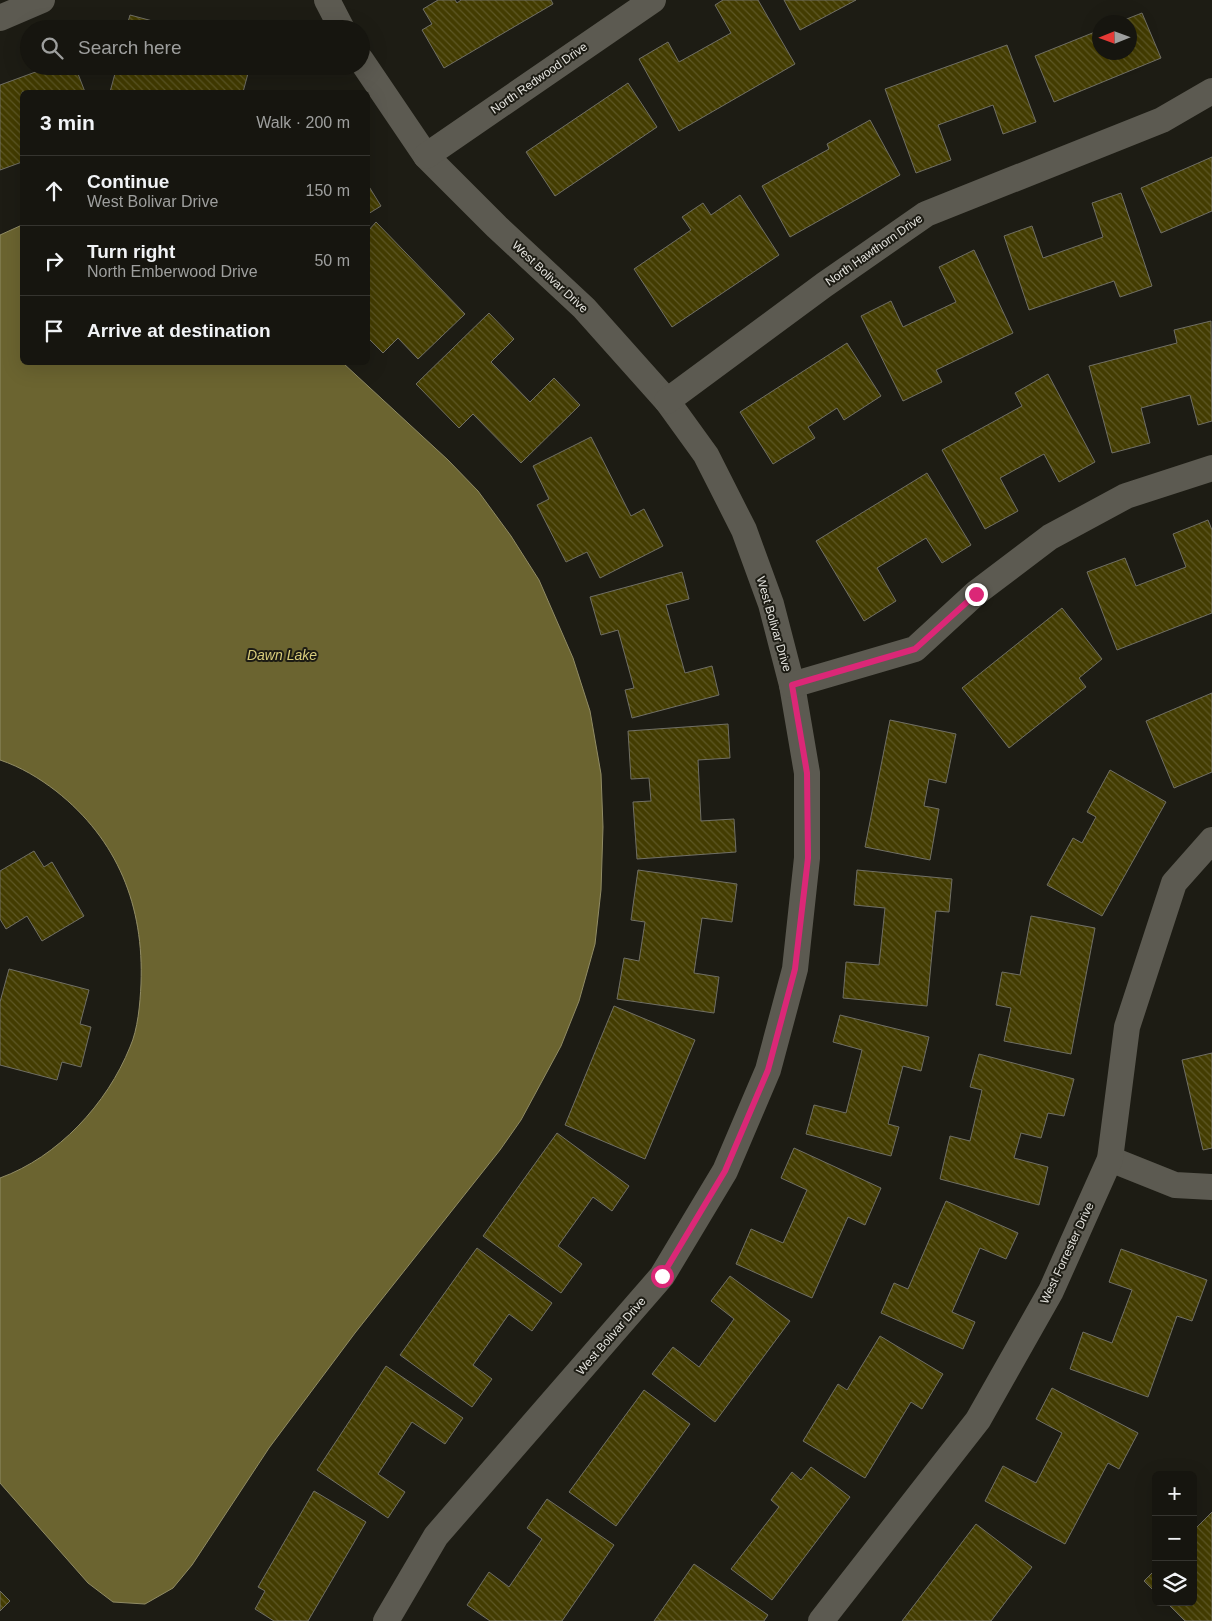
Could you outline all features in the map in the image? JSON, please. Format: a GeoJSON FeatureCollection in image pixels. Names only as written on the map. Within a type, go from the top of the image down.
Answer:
{"type":"FeatureCollection","features":[{"type":"Feature","properties":{"kind":"street"},"geometry":{"type":"LineString","coordinates":[[0,18],[42,0]]}},
{"type":"Feature","properties":{"kind":"street"},"geometry":{"type":"LineString","coordinates":[[327,0],[337,20]]}},
{"type":"Feature","properties":{"kind":"street","name":"North Redwood Drive"},"geometry":{"type":"LineString","coordinates":[[426,156],[653,0]]}},
{"type":"Feature","properties":{"kind":"street","name":"West Bolivar Drive"},"geometry":{"type":"LineString","coordinates":[[370,73],[426,156],[497,227],[584,308],[667,401],[706,455],[744,530],[771,604],[792,685],[807,783],[808,858],[795,969],[768,1070],[725,1171],[662,1276],[436,1536],[386,1621]]}},
{"type":"Feature","properties":{"kind":"street","name":"North Hawthorn Drive"},"geometry":{"type":"LineString","coordinates":[[667,401],[824,285],[926,214],[1162,120],[1212,90]]}},
{"type":"Feature","properties":{"kind":"street"},"geometry":{"type":"LineString","coordinates":[[792,685],[915,649],[976,594],[1050,537],[1126,496],[1212,468]]}},
{"type":"Feature","properties":{"kind":"street","name":"West Forrester Drive"},"geometry":{"type":"LineString","coordinates":[[821,1621],[978,1420],[1051,1291],[1110,1159],[1130,1018],[1174,883],[1212,840]]}},
{"type":"Feature","properties":{"kind":"street"},"geometry":{"type":"LineString","coordinates":[[1110,1159],[1175,1186],[1212,1187]]}},
{"type":"Feature","properties":{"kind":"water","name":"Dawn Lake"},"geometry":{"type":"Polygon","coordinates":[[[20,226],[20,365],[345,365],[448,460],[478,491],[511,536],[539,580],[573,658],[590,711],[601,774],[603,827],[601,890],[595,944],[579,1001],[561,1046],[521,1120],[500,1150],[355,1333],[269,1448],[192,1565],[173,1588],[145,1604],[113,1602],[88,1583],[0,1483],[0,1178],[42,1157],[61,1142],[94,1108],[108,1089],[120,1068],[135,1032],[140,1000],[141,955],[138,928],[132,902],[123,877],[111,853],[96,831],[78,810],[56,791],[29,773],[0,760],[0,235],[20,226]]]}},
{"type":"Feature","properties":{"kind":"building"},"geometry":{"type":"Polygon","coordinates":[[[438,0],[455,0],[457,3],[461,0],[551,0],[553,4],[444,68],[422,30],[432,24],[423,9],[438,0]]]}},
{"type":"Feature","properties":{"kind":"building"},"geometry":{"type":"Polygon","coordinates":[[[723,0],[758,0],[795,64],[679,131],[639,59],[668,42],[679,62],[731,33],[715,5],[723,0]]]}},
{"type":"Feature","properties":{"kind":"building"},"geometry":{"type":"Polygon","coordinates":[[[784,0],[856,0],[800,30],[784,0]]]}},
{"type":"Feature","properties":{"kind":"building"},"geometry":{"type":"Polygon","coordinates":[[[1142,13],[1161,58],[1054,102],[1035,56],[1092,33],[1092,60],[1137,60],[1137,15],[1142,13]]]}},
{"type":"Feature","properties":{"kind":"building"},"geometry":{"type":"Polygon","coordinates":[[[130,15],[149,20],[129,20],[130,15]]]}},
{"type":"Feature","properties":{"kind":"building"},"geometry":{"type":"Polygon","coordinates":[[[1007,45],[1036,122],[1003,134],[993,105],[938,125],[951,160],[916,173],[885,89],[1007,45]]]}},
{"type":"Feature","properties":{"kind":"building"},"geometry":{"type":"Polygon","coordinates":[[[27,75],[78,75],[84,90],[20,90],[20,163],[0,170],[0,85],[27,75]]]}},
{"type":"Feature","properties":{"kind":"building"},"geometry":{"type":"Polygon","coordinates":[[[115,75],[248,75],[244,90],[111,90],[115,75]]]}},
{"type":"Feature","properties":{"kind":"building"},"geometry":{"type":"Polygon","coordinates":[[[628,83],[657,127],[555,196],[526,152],[628,83]]]}},
{"type":"Feature","properties":{"kind":"building"},"geometry":{"type":"Polygon","coordinates":[[[870,120],[900,175],[790,237],[762,186],[829,149],[827,144],[870,120]]]}},
{"type":"Feature","properties":{"kind":"building"},"geometry":{"type":"Polygon","coordinates":[[[1212,157],[1212,211],[1161,233],[1141,188],[1212,157]]]}},
{"type":"Feature","properties":{"kind":"building"},"geometry":{"type":"Polygon","coordinates":[[[370,188],[381,206],[370,213],[370,188]]]}},
{"type":"Feature","properties":{"kind":"building"},"geometry":{"type":"Polygon","coordinates":[[[1121,193],[1152,286],[1120,297],[1114,281],[1029,310],[1004,236],[1032,226],[1043,258],[1103,237],[1092,203],[1121,193]]]}},
{"type":"Feature","properties":{"kind":"building"},"geometry":{"type":"Polygon","coordinates":[[[740,195],[779,255],[672,327],[634,269],[691,230],[682,217],[703,203],[711,215],[740,195]]]}},
{"type":"Feature","properties":{"kind":"building"},"geometry":{"type":"Polygon","coordinates":[[[376,222],[465,314],[418,359],[398,338],[383,353],[370,340],[370,229],[376,222]]]}},
{"type":"Feature","properties":{"kind":"building"},"geometry":{"type":"Polygon","coordinates":[[[974,250],[1013,333],[936,370],[942,382],[903,401],[861,316],[891,301],[903,327],[956,302],[939,267],[974,250]]]}},
{"type":"Feature","properties":{"kind":"building"},"geometry":{"type":"Polygon","coordinates":[[[489,313],[514,339],[491,362],[530,402],[554,378],[580,405],[521,463],[473,414],[459,428],[416,384],[489,313]]]}},
{"type":"Feature","properties":{"kind":"building"},"geometry":{"type":"Polygon","coordinates":[[[1211,321],[1212,421],[1198,425],[1190,395],[1141,408],[1150,443],[1112,453],[1089,366],[1177,343],[1174,330],[1211,321]]]}},
{"type":"Feature","properties":{"kind":"building"},"geometry":{"type":"Polygon","coordinates":[[[847,343],[881,396],[844,420],[837,408],[808,427],[815,438],[773,464],[740,412],[847,343]]]}},
{"type":"Feature","properties":{"kind":"building"},"geometry":{"type":"Polygon","coordinates":[[[1048,374],[1095,462],[1059,482],[1044,454],[1000,478],[1018,511],[985,529],[942,450],[1022,406],[1015,393],[1048,374]]]}},
{"type":"Feature","properties":{"kind":"building"},"geometry":{"type":"Polygon","coordinates":[[[591,437],[631,516],[644,509],[663,546],[600,578],[587,552],[566,562],[537,505],[549,499],[533,466],[591,437]]]}},
{"type":"Feature","properties":{"kind":"building"},"geometry":{"type":"Polygon","coordinates":[[[927,473],[971,545],[942,563],[926,538],[877,568],[896,601],[864,621],[816,541],[927,473]]]}},
{"type":"Feature","properties":{"kind":"building"},"geometry":{"type":"Polygon","coordinates":[[[1208,520],[1212,530],[1212,613],[1117,650],[1087,572],[1125,558],[1136,586],[1186,567],[1173,534],[1208,520]]]}},
{"type":"Feature","properties":{"kind":"building"},"geometry":{"type":"Polygon","coordinates":[[[682,572],[689,599],[666,605],[685,673],[712,666],[719,695],[632,718],[625,690],[634,688],[618,630],[601,635],[590,597],[682,572]]]}},
{"type":"Feature","properties":{"kind":"building"},"geometry":{"type":"Polygon","coordinates":[[[1062,608],[1102,659],[1079,678],[1086,687],[1009,748],[962,688],[1062,608]]]}},
{"type":"Feature","properties":{"kind":"building"},"geometry":{"type":"Polygon","coordinates":[[[1212,693],[1212,772],[1174,788],[1146,721],[1212,693]]]}},
{"type":"Feature","properties":{"kind":"building"},"geometry":{"type":"Polygon","coordinates":[[[890,720],[956,734],[946,783],[929,779],[924,806],[939,809],[930,860],[865,847],[890,720]]]}},
{"type":"Feature","properties":{"kind":"building"},"geometry":{"type":"Polygon","coordinates":[[[728,724],[730,758],[698,760],[701,821],[734,819],[736,852],[637,859],[633,802],[651,801],[649,778],[631,779],[628,731],[728,724]]]}},
{"type":"Feature","properties":{"kind":"building"},"geometry":{"type":"Polygon","coordinates":[[[1110,770],[1166,802],[1102,916],[1047,885],[1073,838],[1082,843],[1096,817],[1087,812],[1110,770]]]}},
{"type":"Feature","properties":{"kind":"building"},"geometry":{"type":"Polygon","coordinates":[[[34,851],[44,867],[52,862],[84,916],[42,941],[27,916],[6,929],[0,919],[0,871],[34,851]]]}},
{"type":"Feature","properties":{"kind":"building"},"geometry":{"type":"Polygon","coordinates":[[[638,870],[737,884],[732,922],[702,918],[694,973],[719,977],[714,1013],[617,999],[624,958],[639,961],[645,922],[631,920],[638,870]]]}},
{"type":"Feature","properties":{"kind":"building"},"geometry":{"type":"Polygon","coordinates":[[[857,870],[952,879],[949,912],[936,911],[927,1006],[843,998],[846,962],[879,965],[885,908],[854,905],[857,870]]]}},
{"type":"Feature","properties":{"kind":"building"},"geometry":{"type":"Polygon","coordinates":[[[1031,916],[1095,928],[1071,1054],[1004,1041],[1011,1008],[996,1005],[1002,972],[1020,975],[1031,916]]]}},
{"type":"Feature","properties":{"kind":"building"},"geometry":{"type":"Polygon","coordinates":[[[9,969],[89,990],[80,1024],[91,1027],[81,1067],[62,1062],[57,1080],[0,1065],[0,1002],[9,969]]]}},
{"type":"Feature","properties":{"kind":"building"},"geometry":{"type":"Polygon","coordinates":[[[614,1006],[695,1040],[645,1159],[565,1125],[614,1006]]]}},
{"type":"Feature","properties":{"kind":"building"},"geometry":{"type":"Polygon","coordinates":[[[840,1015],[929,1037],[921,1071],[903,1066],[888,1124],[899,1127],[891,1156],[806,1134],[814,1105],[846,1113],[862,1050],[833,1042],[840,1015]]]}},
{"type":"Feature","properties":{"kind":"building"},"geometry":{"type":"Polygon","coordinates":[[[1212,1053],[1212,1148],[1203,1150],[1182,1060],[1212,1053]]]}},
{"type":"Feature","properties":{"kind":"building"},"geometry":{"type":"Polygon","coordinates":[[[979,1054],[1074,1079],[1064,1116],[1048,1113],[1041,1138],[1021,1133],[1014,1158],[1048,1167],[1039,1205],[940,1179],[950,1136],[970,1141],[982,1090],[970,1087],[979,1054]]]}},
{"type":"Feature","properties":{"kind":"building"},"geometry":{"type":"Polygon","coordinates":[[[557,1133],[629,1186],[612,1211],[593,1197],[558,1246],[582,1264],[561,1293],[483,1236],[557,1133]]]}},
{"type":"Feature","properties":{"kind":"building"},"geometry":{"type":"Polygon","coordinates":[[[794,1148],[881,1188],[865,1225],[848,1217],[812,1298],[736,1264],[751,1229],[783,1243],[807,1190],[781,1178],[794,1148]]]}},
{"type":"Feature","properties":{"kind":"building"},"geometry":{"type":"Polygon","coordinates":[[[946,1201],[1018,1233],[1006,1259],[980,1248],[952,1312],[975,1322],[963,1349],[881,1313],[894,1283],[908,1289],[946,1201]]]}},
{"type":"Feature","properties":{"kind":"building"},"geometry":{"type":"Polygon","coordinates":[[[477,1248],[552,1303],[532,1331],[509,1314],[473,1365],[492,1379],[472,1407],[400,1355],[477,1248]]]}},
{"type":"Feature","properties":{"kind":"building"},"geometry":{"type":"Polygon","coordinates":[[[1121,1249],[1207,1280],[1192,1321],[1177,1316],[1148,1397],[1070,1369],[1083,1332],[1112,1343],[1132,1290],[1109,1282],[1121,1249]]]}},
{"type":"Feature","properties":{"kind":"building"},"geometry":{"type":"Polygon","coordinates":[[[730,1276],[790,1321],[715,1422],[652,1374],[673,1347],[699,1367],[734,1319],[711,1301],[730,1276]]]}},
{"type":"Feature","properties":{"kind":"building"},"geometry":{"type":"Polygon","coordinates":[[[880,1336],[943,1374],[922,1409],[911,1402],[865,1478],[803,1441],[838,1384],[847,1390],[880,1336]]]}},
{"type":"Feature","properties":{"kind":"building"},"geometry":{"type":"Polygon","coordinates":[[[386,1366],[463,1418],[445,1444],[412,1422],[378,1474],[405,1492],[388,1518],[317,1470],[386,1366]]]}},
{"type":"Feature","properties":{"kind":"building"},"geometry":{"type":"Polygon","coordinates":[[[1052,1388],[1138,1433],[1119,1469],[1108,1463],[1065,1544],[985,1501],[1003,1466],[1036,1483],[1062,1433],[1036,1419],[1052,1388]]]}},
{"type":"Feature","properties":{"kind":"building"},"geometry":{"type":"Polygon","coordinates":[[[644,1390],[690,1424],[616,1526],[569,1492],[644,1390]]]}},
{"type":"Feature","properties":{"kind":"building"},"geometry":{"type":"Polygon","coordinates":[[[811,1467],[850,1497],[772,1600],[731,1569],[779,1507],[771,1500],[792,1472],[801,1480],[811,1467]]]}},
{"type":"Feature","properties":{"kind":"building"},"geometry":{"type":"Polygon","coordinates":[[[314,1491],[366,1522],[308,1621],[274,1621],[255,1609],[265,1591],[258,1587],[314,1491]]]}},
{"type":"Feature","properties":{"kind":"building"},"geometry":{"type":"Polygon","coordinates":[[[547,1499],[614,1545],[562,1621],[490,1621],[467,1605],[489,1572],[509,1587],[542,1539],[527,1528],[547,1499]]]}},
{"type":"Feature","properties":{"kind":"building"},"geometry":{"type":"Polygon","coordinates":[[[1212,1512],[1212,1621],[1185,1621],[1170,1606],[1197,1606],[1197,1527],[1212,1512]]]}},
{"type":"Feature","properties":{"kind":"building"},"geometry":{"type":"Polygon","coordinates":[[[976,1524],[1032,1567],[991,1621],[902,1621],[976,1524]]]}},
{"type":"Feature","properties":{"kind":"building"},"geometry":{"type":"Polygon","coordinates":[[[694,1564],[768,1615],[764,1621],[654,1621],[694,1564]]]}},
{"type":"Feature","properties":{"kind":"building"},"geometry":{"type":"Polygon","coordinates":[[[1152,1573],[1152,1589],[1144,1581],[1152,1573]]]}},
{"type":"Feature","properties":{"kind":"building"},"geometry":{"type":"Polygon","coordinates":[[[0,1591],[10,1601],[0,1611],[0,1591]]]}},
{"type":"Feature","properties":{"kind":"route"},"geometry":{"type":"LineString","coordinates":[[662,1276],[725,1171],[768,1070],[795,969],[808,858],[807,773],[792,685],[915,649],[976,594]]}}]}
